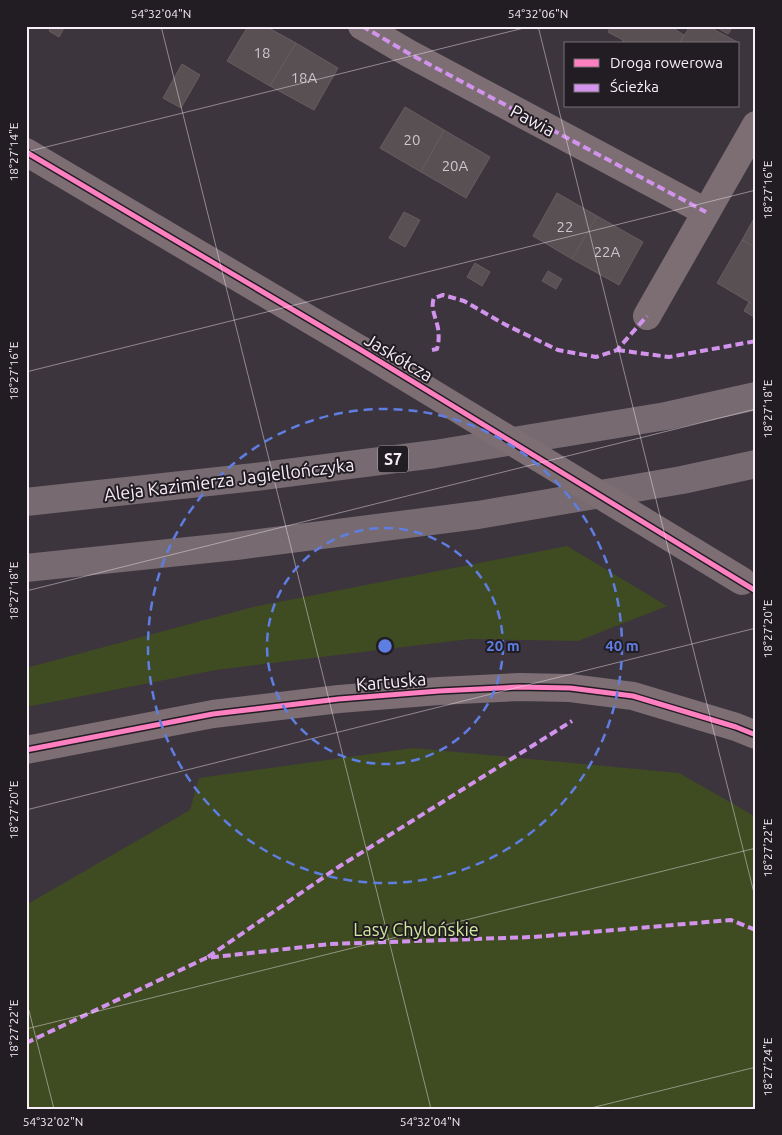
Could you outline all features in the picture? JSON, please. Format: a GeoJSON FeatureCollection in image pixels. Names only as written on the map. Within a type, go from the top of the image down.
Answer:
{"type":"FeatureCollection","features":[{"type":"Feature","properties":{"kind":"highway","name":"Aleja Kazimierza Jagiellończyka"},"geometry":{"type":"LineString","coordinates":[[26,502],[246,478],[435,454],[666,416],[756,396]]}},
{"type":"Feature","properties":{"kind":"highway"},"geometry":{"type":"LineString","coordinates":[[26,568],[236,546],[478,515],[682,480],[756,464]]}},
{"type":"Feature","properties":{"kind":"street","name":"Pawia"},"geometry":{"type":"LineString","coordinates":[[362,26],[408,53],[706,212]]}},
{"type":"Feature","properties":{"kind":"street"},"geometry":{"type":"LineString","coordinates":[[647,316],[756,125]]}},
{"type":"Feature","properties":{"kind":"street","name":"Jaskółcza"},"geometry":{"type":"LineString","coordinates":[[26,152],[360,350],[749,586]]}},
{"type":"Feature","properties":{"kind":"street","name":"Kartuska"},"geometry":{"type":"LineString","coordinates":[[26,750],[222,713],[339,699],[519,687],[570,688],[634,696],[749,725]]}},
{"type":"Feature","properties":{"kind":"green space"},"geometry":{"type":"Polygon","coordinates":[[[567,546],[667,606],[578,641],[470,639],[216,670],[26,707],[26,668],[253,607],[567,546]]]}},
{"type":"Feature","properties":{"kind":"green space","name":"Lasy Chylońskie"},"geometry":{"type":"Polygon","coordinates":[[[413,748],[679,773],[756,817],[756,1109],[26,1109],[26,905],[190,810],[199,778],[413,748]]]}},
{"type":"Feature","properties":{"kind":"building"},"geometry":{"type":"Polygon","coordinates":[[[52,26],[65,26],[59,37],[49,31],[52,26]]]}},
{"type":"Feature","properties":{"kind":"building"},"geometry":{"type":"Polygon","coordinates":[[[248,26],[265,26],[296,43],[270,86],[227,61],[248,26]]]}},
{"type":"Feature","properties":{"kind":"building"},"geometry":{"type":"Polygon","coordinates":[[[611,26],[670,26],[684,35],[680,42],[622,42],[623,40],[608,32],[611,26]]]}},
{"type":"Feature","properties":{"kind":"building"},"geometry":{"type":"Polygon","coordinates":[[[690,26],[708,26],[737,42],[680,42],[690,26]]]}},
{"type":"Feature","properties":{"kind":"building"},"geometry":{"type":"Polygon","coordinates":[[[714,26],[733,26],[728,34],[714,26]]]}},
{"type":"Feature","properties":{"kind":"building"},"geometry":{"type":"Polygon","coordinates":[[[296,43],[338,68],[314,110],[270,86],[296,43]]]}},
{"type":"Feature","properties":{"kind":"building"},"geometry":{"type":"Polygon","coordinates":[[[182,64],[200,75],[181,108],[163,98],[182,64]]]}},
{"type":"Feature","properties":{"kind":"building"},"geometry":{"type":"Polygon","coordinates":[[[405,107],[444,130],[421,172],[380,148],[405,107]]]}},
{"type":"Feature","properties":{"kind":"building"},"geometry":{"type":"Polygon","coordinates":[[[444,130],[490,157],[466,198],[421,172],[444,130]]]}},
{"type":"Feature","properties":{"kind":"building"},"geometry":{"type":"Polygon","coordinates":[[[557,193],[597,216],[572,259],[533,236],[557,193]]]}},
{"type":"Feature","properties":{"kind":"building"},"geometry":{"type":"Polygon","coordinates":[[[404,212],[420,220],[405,247],[389,238],[404,212]]]}},
{"type":"Feature","properties":{"kind":"building"},"geometry":{"type":"Polygon","coordinates":[[[756,215],[756,248],[742,240],[756,215]]]}},
{"type":"Feature","properties":{"kind":"building"},"geometry":{"type":"Polygon","coordinates":[[[597,216],[643,242],[619,285],[572,259],[597,216]]]}},
{"type":"Feature","properties":{"kind":"building"},"geometry":{"type":"Polygon","coordinates":[[[742,240],[756,248],[756,306],[717,283],[742,240]]]}},
{"type":"Feature","properties":{"kind":"building"},"geometry":{"type":"Polygon","coordinates":[[[475,263],[490,272],[482,286],[467,277],[475,263]]]}},
{"type":"Feature","properties":{"kind":"building"},"geometry":{"type":"Polygon","coordinates":[[[548,271],[562,279],[556,289],[542,281],[548,271]]]}},
{"type":"Feature","properties":{"kind":"building"},"geometry":{"type":"Polygon","coordinates":[[[749,302],[756,306],[754,317],[744,311],[749,302]]]}},
{"type":"Feature","properties":{"kind":"marked path"},"geometry":{"type":"LineString","coordinates":[[362,26],[408,53],[706,212]]}},
{"type":"Feature","properties":{"kind":"marked path"},"geometry":{"type":"LineString","coordinates":[[432,350],[437,349],[439,338],[433,301],[434,298],[443,295],[464,301],[506,325],[558,350],[596,357],[617,350],[647,316]]}},
{"type":"Feature","properties":{"kind":"marked path"},"geometry":{"type":"LineString","coordinates":[[617,350],[669,357],[756,341]]}},
{"type":"Feature","properties":{"kind":"marked path"},"geometry":{"type":"LineString","coordinates":[[208,957],[340,866],[572,721]]}},
{"type":"Feature","properties":{"kind":"marked path"},"geometry":{"type":"LineString","coordinates":[[26,1043],[206,958],[330,944],[533,937],[731,920],[756,930]]}},
{"type":"Feature","properties":{"kind":"cycle path"},"geometry":{"type":"LineString","coordinates":[[26,152],[361,350],[756,591]]}},
{"type":"Feature","properties":{"kind":"cycle path"},"geometry":{"type":"LineString","coordinates":[[26,750],[213,714],[339,699],[519,687],[570,688],[633,696],[736,727],[756,735]]}}]}
